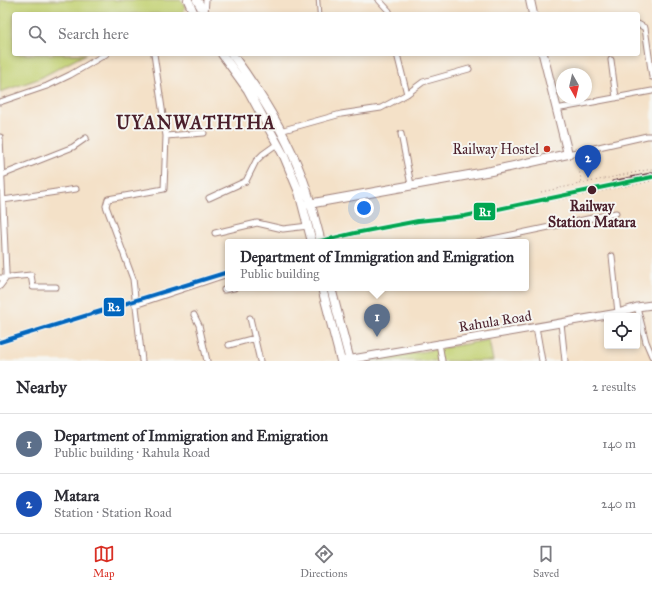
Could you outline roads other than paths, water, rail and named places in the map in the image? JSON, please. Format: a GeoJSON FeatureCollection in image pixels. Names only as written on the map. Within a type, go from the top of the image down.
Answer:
{"type":"FeatureCollection","features":[{"type":"Feature","properties":{"kind":"main road"},"geometry":{"type":"LineString","coordinates":[[188,0],[193,12]]}},
{"type":"Feature","properties":{"kind":"main road"},"geometry":{"type":"LineString","coordinates":[[197,0],[204,12]]}},
{"type":"Feature","properties":{"kind":"main road"},"geometry":{"type":"LineString","coordinates":[[530,0],[533,12]]}},
{"type":"Feature","properties":{"kind":"main road"},"geometry":{"type":"LineString","coordinates":[[223,56],[248,90],[278,144],[307,204],[320,239]]}},
{"type":"Feature","properties":{"kind":"main road"},"geometry":{"type":"LineString","coordinates":[[233,56],[255,86],[280,131],[302,177],[307,204],[308,226],[311,239]]}},
{"type":"Feature","properties":{"kind":"main road"},"geometry":{"type":"LineString","coordinates":[[307,204],[498,170],[571,154],[556,109],[543,56]]}},
{"type":"Feature","properties":{"kind":"main road"},"geometry":{"type":"LineString","coordinates":[[323,291],[345,361]]}},
{"type":"Feature","properties":{"kind":"main road"},"geometry":{"type":"LineString","coordinates":[[332,291],[345,361]]}},
{"type":"Feature","properties":{"kind":"main road","name":"Rahula Road"},"geometry":{"type":"LineString","coordinates":[[618,313],[638,307],[652,305]]}},
{"type":"Feature","properties":{"kind":"main road","name":"Rahula Road"},"geometry":{"type":"LineString","coordinates":[[345,361],[604,315]]}},
{"type":"Feature","properties":{"kind":"street"},"geometry":{"type":"LineString","coordinates":[[205,12],[206,0]]}},
{"type":"Feature","properties":{"kind":"street"},"geometry":{"type":"LineString","coordinates":[[379,0],[389,12]]}},
{"type":"Feature","properties":{"kind":"street"},"geometry":{"type":"LineString","coordinates":[[640,25],[645,28],[652,77]]}},
{"type":"Feature","properties":{"kind":"street"},"geometry":{"type":"LineString","coordinates":[[0,102],[47,86],[70,75],[103,56]]}},
{"type":"Feature","properties":{"kind":"street"},"geometry":{"type":"LineString","coordinates":[[142,361],[133,279],[106,206],[108,200],[164,189],[166,136],[154,56]]}},
{"type":"Feature","properties":{"kind":"street"},"geometry":{"type":"LineString","coordinates":[[397,56],[407,94]]}},
{"type":"Feature","properties":{"kind":"street"},"geometry":{"type":"LineString","coordinates":[[611,60],[616,98]]}},
{"type":"Feature","properties":{"kind":"street"},"geometry":{"type":"LineString","coordinates":[[280,131],[341,114],[380,108],[407,94],[423,82],[469,69]]}},
{"type":"Feature","properties":{"kind":"street"},"geometry":{"type":"LineString","coordinates":[[556,109],[652,91]]}},
{"type":"Feature","properties":{"kind":"street"},"geometry":{"type":"LineString","coordinates":[[166,136],[204,133]]}},
{"type":"Feature","properties":{"kind":"street"},"geometry":{"type":"LineString","coordinates":[[401,134],[411,185]]}},
{"type":"Feature","properties":{"kind":"street"},"geometry":{"type":"LineString","coordinates":[[0,136],[6,278],[0,286]]}},
{"type":"Feature","properties":{"kind":"street"},"geometry":{"type":"LineString","coordinates":[[571,154],[652,136]]}},
{"type":"Feature","properties":{"kind":"street"},"geometry":{"type":"LineString","coordinates":[[2,175],[73,148],[86,138]]}},
{"type":"Feature","properties":{"kind":"street"},"geometry":{"type":"LineString","coordinates":[[209,198],[246,181],[256,161],[263,154],[278,144]]}},
{"type":"Feature","properties":{"kind":"street"},"geometry":{"type":"LineString","coordinates":[[2,197],[76,189]]}},
{"type":"Feature","properties":{"kind":"street"},"geometry":{"type":"LineString","coordinates":[[492,239],[616,213]]}},
{"type":"Feature","properties":{"kind":"street"},"geometry":{"type":"LineString","coordinates":[[215,233],[257,223],[283,229],[308,226]]}},
{"type":"Feature","properties":{"kind":"street"},"geometry":{"type":"LineString","coordinates":[[612,256],[618,313]]}},
{"type":"Feature","properties":{"kind":"street"},"geometry":{"type":"LineString","coordinates":[[0,278],[31,275],[33,287],[56,287]]}},
{"type":"Feature","properties":{"kind":"street"},"geometry":{"type":"LineString","coordinates":[[135,305],[225,275]]}},
{"type":"Feature","properties":{"kind":"street"},"geometry":{"type":"LineString","coordinates":[[638,307],[646,342],[652,356]]}},
{"type":"Feature","properties":{"kind":"street"},"geometry":{"type":"LineString","coordinates":[[194,315],[199,325],[207,361]]}},
{"type":"Feature","properties":{"kind":"street"},"geometry":{"type":"LineString","coordinates":[[250,318],[260,361]]}},
{"type":"Feature","properties":{"kind":"street"},"geometry":{"type":"LineString","coordinates":[[560,323],[565,361]]}},
{"type":"Feature","properties":{"kind":"street"},"geometry":{"type":"LineString","coordinates":[[536,328],[542,361]]}},
{"type":"Feature","properties":{"kind":"street"},"geometry":{"type":"LineString","coordinates":[[229,345],[255,338]]}},
{"type":"Feature","properties":{"kind":"street"},"geometry":{"type":"LineString","coordinates":[[439,344],[442,361]]}},
{"type":"Feature","properties":{"kind":"lane"},"geometry":{"type":"LineString","coordinates":[[318,0],[319,12]]}},
{"type":"Feature","properties":{"kind":"railway"},"geometry":{"type":"LineString","coordinates":[[613,182],[652,174]]}},
{"type":"Feature","properties":{"kind":"railway"},"geometry":{"type":"LineString","coordinates":[[330,239],[418,221],[465,216],[618,184]]}},
{"type":"Feature","properties":{"kind":"railway"},"geometry":{"type":"LineString","coordinates":[[0,342],[225,273]]}},
{"type":"Feature","properties":{"kind":"place","name":"Railway Hostel"},"geometry":{"type":"Point","coordinates":[547,149]}},
{"type":"Feature","properties":{"kind":"place","name":"Matara"},"geometry":{"type":"Point","coordinates":[588,178]}},
{"type":"Feature","properties":{"kind":"place","name":"Railway Station Matara"},"geometry":{"type":"Point","coordinates":[592,190]}},
{"type":"Feature","properties":{"kind":"place","name":"Department of Immigration and Emigration"},"geometry":{"type":"Point","coordinates":[377,337]}},
{"type":"Feature","properties":{"kind":"district","name":"UYANWATHTHA"},"geometry":{"type":"Point","coordinates":[196,123]}}]}
